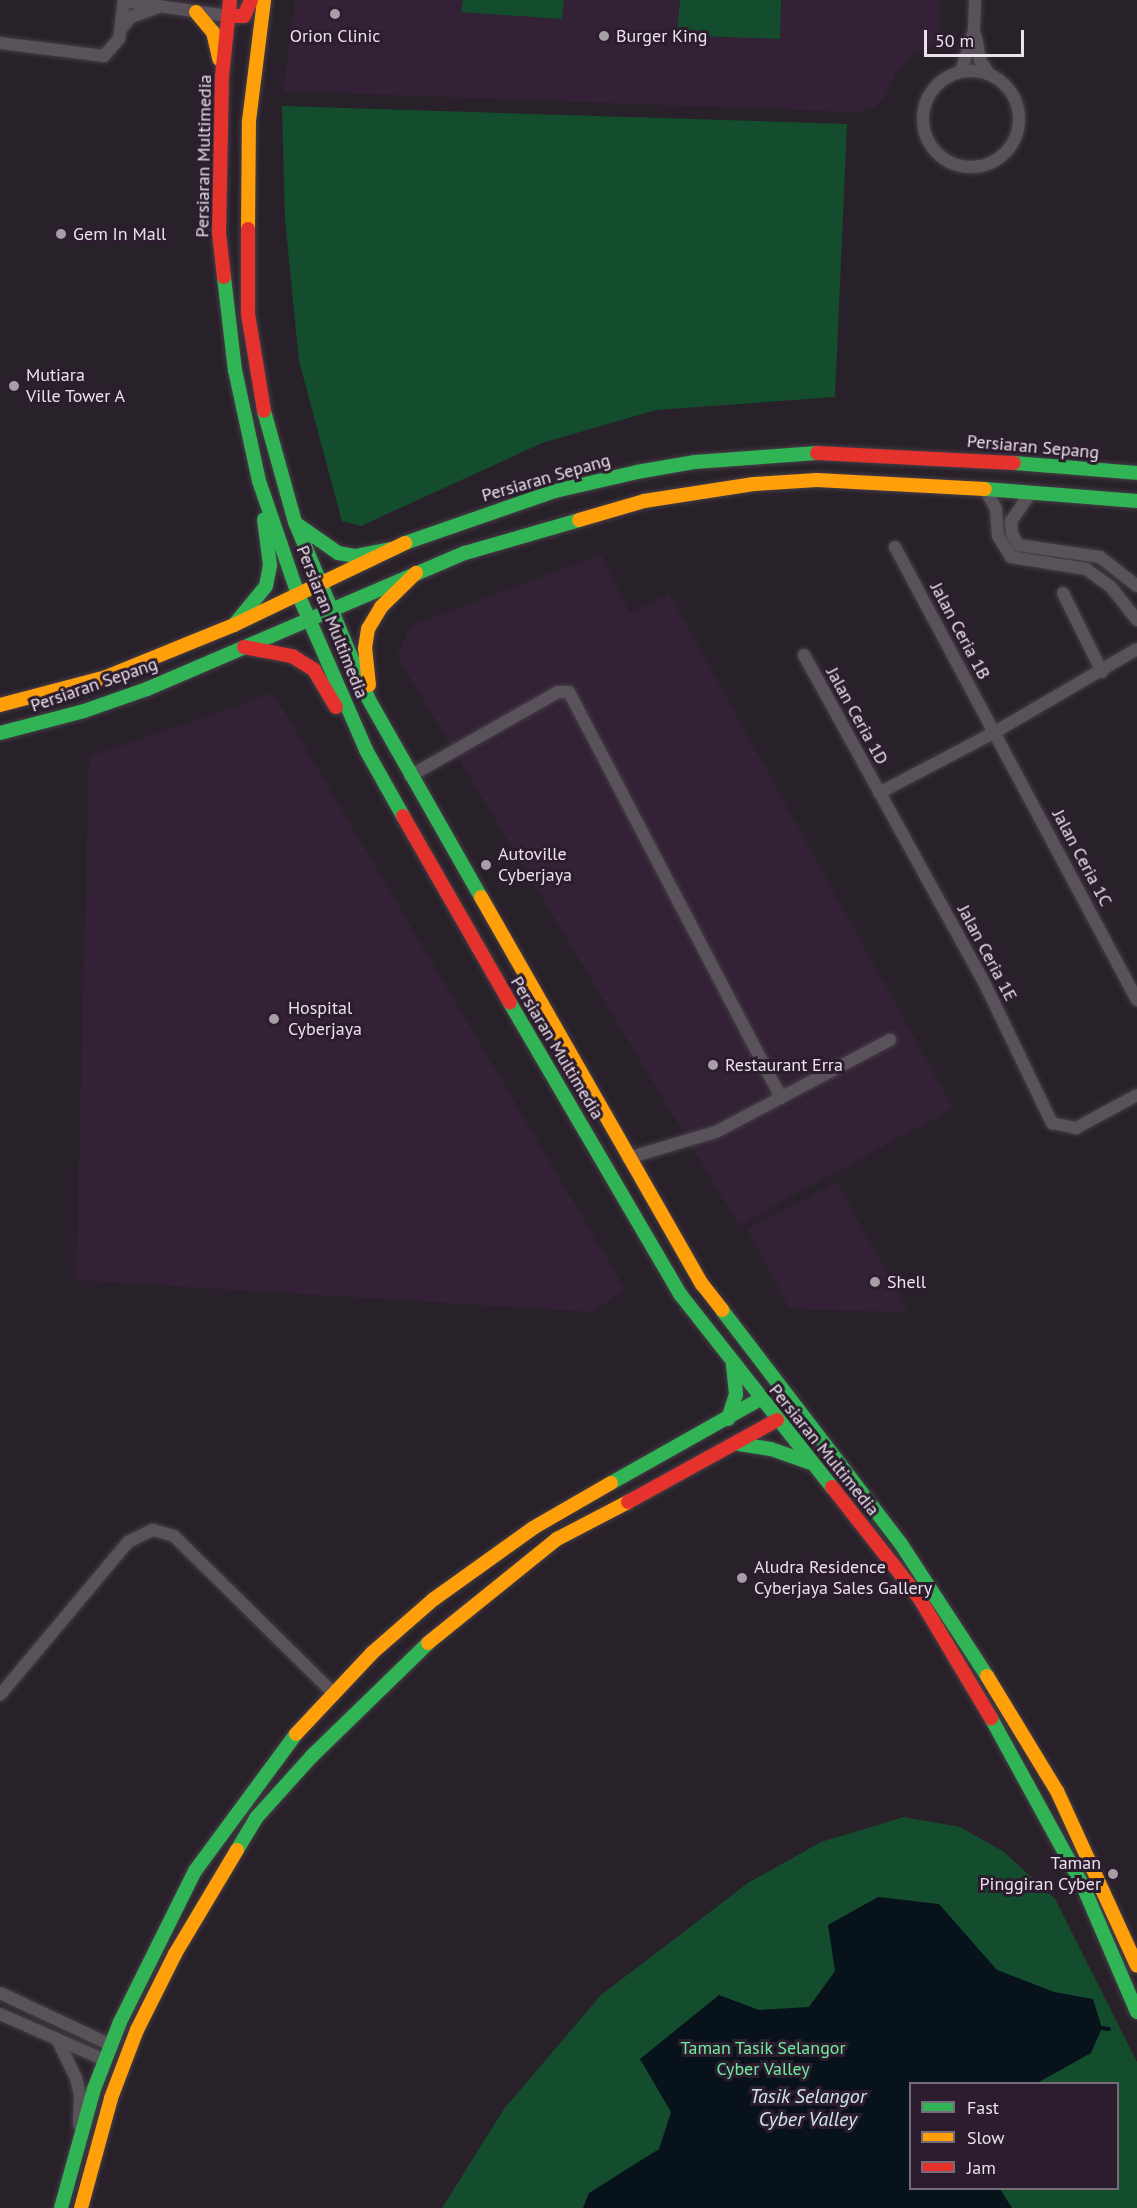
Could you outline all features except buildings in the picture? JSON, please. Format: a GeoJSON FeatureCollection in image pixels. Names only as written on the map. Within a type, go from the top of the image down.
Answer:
{"type":"FeatureCollection","features":[{"type":"Feature","properties":{"kind":"main road","name":"Persiaran Multimedia"},"geometry":{"type":"LineString","coordinates":[[230,0],[222,76],[219,233],[224,295],[260,481],[298,594],[366,750],[451,903],[680,1294],[760,1399],[920,1599],[994,1720],[1083,1886],[1136,2008]]}},
{"type":"Feature","properties":{"kind":"main road"},"geometry":{"type":"LineString","coordinates":[[228,16],[244,16],[251,0]]}},
{"type":"Feature","properties":{"kind":"main road","name":"Persiaran Multimedia"},"geometry":{"type":"LineString","coordinates":[[264,0],[249,131],[248,314],[265,419],[295,522],[318,583],[369,700],[410,776],[702,1284],[733,1329],[900,1545],[954,1622],[1057,1791],[1136,1961]]}},
{"type":"Feature","properties":{"kind":"main road"},"geometry":{"type":"LineString","coordinates":[[196,12],[213,32],[222,76]]}},
{"type":"Feature","properties":{"kind":"main road","name":"Persiaran Sepang"},"geometry":{"type":"LineString","coordinates":[[0,705],[106,677],[234,625],[390,549],[555,490],[695,462],[838,453],[936,457],[1137,473]]}},
{"type":"Feature","properties":{"kind":"main road","name":"Persiaran Sepang"},"geometry":{"type":"LineString","coordinates":[[0,733],[131,695],[329,608],[416,573],[564,521],[699,491],[817,480],[985,489],[1137,501]]}},
{"type":"Feature","properties":{"kind":"main road"},"geometry":{"type":"LineString","coordinates":[[234,625],[266,586],[270,564],[260,481]]}},
{"type":"Feature","properties":{"kind":"main road"},"geometry":{"type":"LineString","coordinates":[[295,522],[322,545],[338,553],[355,556],[390,549]]}},
{"type":"Feature","properties":{"kind":"main road"},"geometry":{"type":"LineString","coordinates":[[369,700],[365,648],[368,629],[381,607],[416,573]]}},
{"type":"Feature","properties":{"kind":"main road"},"geometry":{"type":"LineString","coordinates":[[244,647],[292,656],[314,670],[366,750]]}},
{"type":"Feature","properties":{"kind":"main road"},"geometry":{"type":"LineString","coordinates":[[728,1419],[736,1394],[733,1364]]}},
{"type":"Feature","properties":{"kind":"main road"},"geometry":{"type":"LineString","coordinates":[[61,2208],[105,2060],[195,1871],[286,1745],[372,1653],[434,1599],[533,1528],[760,1399]]}},
{"type":"Feature","properties":{"kind":"main road"},"geometry":{"type":"LineString","coordinates":[[81,2208],[111,2098],[137,2030],[175,1954],[256,1818],[312,1756],[442,1629],[557,1539],[739,1444],[777,1420]]}},
{"type":"Feature","properties":{"kind":"main road"},"geometry":{"type":"LineString","coordinates":[[739,1444],[771,1449],[812,1464]]}},
{"type":"Feature","properties":{"kind":"street"},"geometry":{"type":"LineString","coordinates":[[0,43],[104,56],[113,50],[120,30],[124,0],[228,16]]}},
{"type":"Feature","properties":{"kind":"street"},"geometry":{"type":"LineString","coordinates":[[975,0],[974,30],[980,60],[989,74],[1010,90],[1020,114],[1019,127],[1008,151],[986,165],[960,166],[937,153],[924,130],[923,116],[932,92],[941,82],[961,71],[989,74]]}},
{"type":"Feature","properties":{"kind":"street"},"geometry":{"type":"LineString","coordinates":[[120,30],[138,13],[163,7]]}},
{"type":"Feature","properties":{"kind":"street"},"geometry":{"type":"LineString","coordinates":[[961,71],[974,30]]}},
{"type":"Feature","properties":{"kind":"street"},"geometry":{"type":"LineString","coordinates":[[985,489],[996,509],[998,536],[1011,557],[1086,569],[1111,587],[1137,620]]}},
{"type":"Feature","properties":{"kind":"street"},"geometry":{"type":"LineString","coordinates":[[1030,494],[1011,521],[1012,534],[1018,545],[1100,556],[1137,586]]}},
{"type":"Feature","properties":{"kind":"street","name":"Jalan Ceria 1B"},"geometry":{"type":"LineString","coordinates":[[894,547],[995,732]]}},
{"type":"Feature","properties":{"kind":"street"},"geometry":{"type":"LineString","coordinates":[[1064,593],[1102,672]]}},
{"type":"Feature","properties":{"kind":"street"},"geometry":{"type":"LineString","coordinates":[[879,794],[1102,672],[1137,649]]}},
{"type":"Feature","properties":{"kind":"street","name":"Jalan Ceria 1D"},"geometry":{"type":"LineString","coordinates":[[804,655],[879,794]]}},
{"type":"Feature","properties":{"kind":"street"},"geometry":{"type":"LineString","coordinates":[[410,776],[558,692],[569,692],[781,1098]]}},
{"type":"Feature","properties":{"kind":"street","name":"Jalan Ceria 1C"},"geometry":{"type":"LineString","coordinates":[[995,732],[1137,1000]]}},
{"type":"Feature","properties":{"kind":"street","name":"Jalan Ceria 1E"},"geometry":{"type":"LineString","coordinates":[[879,794],[984,982],[1052,1123],[1076,1128],[1137,1095]]}},
{"type":"Feature","properties":{"kind":"street"},"geometry":{"type":"LineString","coordinates":[[628,1158],[716,1132],[890,1040]]}},
{"type":"Feature","properties":{"kind":"street"},"geometry":{"type":"LineString","coordinates":[[0,1695],[128,1542],[153,1530],[174,1536],[334,1694]]}},
{"type":"Feature","properties":{"kind":"street"},"geometry":{"type":"LineString","coordinates":[[0,1993],[111,2045]]}},
{"type":"Feature","properties":{"kind":"street"},"geometry":{"type":"LineString","coordinates":[[0,2014],[105,2060]]}},
{"type":"Feature","properties":{"kind":"street"},"geometry":{"type":"LineString","coordinates":[[57,2039],[68,2059],[80,2096],[77,2150]]}},
{"type":"Feature","properties":{"kind":"shaded area"},"geometry":{"type":"Polygon","coordinates":[[[295,0],[940,0],[939,43],[911,56],[896,73],[885,96],[875,107],[858,112],[283,91],[295,0]]]}},
{"type":"Feature","properties":{"kind":"shaded area","name":"Autoville Cyberjaya"},"geometry":{"type":"Polygon","coordinates":[[[601,555],[630,613],[669,593],[953,1108],[739,1225],[397,656],[410,626],[601,555]]]}},
{"type":"Feature","properties":{"kind":"shaded area","name":"Hospital Cyberjaya"},"geometry":{"type":"Polygon","coordinates":[[[273,693],[625,1289],[593,1312],[76,1280],[89,757],[273,693]]]}},
{"type":"Feature","properties":{"kind":"shaded area"},"geometry":{"type":"Polygon","coordinates":[[[837,1182],[908,1312],[790,1309],[747,1229],[837,1182]]]}},
{"type":"Feature","properties":{"kind":"green space"},"geometry":{"type":"Polygon","coordinates":[[[463,0],[564,0],[562,19],[461,12],[463,0]]]}},
{"type":"Feature","properties":{"kind":"green space"},"geometry":{"type":"Polygon","coordinates":[[[680,0],[781,0],[780,39],[677,35],[680,0]]]}},
{"type":"Feature","properties":{"kind":"green space"},"geometry":{"type":"Polygon","coordinates":[[[282,106],[847,124],[835,397],[656,410],[542,443],[361,526],[342,521],[299,361],[285,220],[282,106]]]}},
{"type":"Feature","properties":{"kind":"green space","name":"Taman Tasik Selangor Cyber Valley"},"geometry":{"type":"Polygon","coordinates":[[[904,1817],[960,1827],[1004,1852],[1055,1899],[1137,2062],[1137,2208],[442,2208],[504,2109],[601,1995],[748,1883],[821,1842],[904,1817]]]}},
{"type":"Feature","properties":{"kind":"water","name":"Tasik Selangor Cyber Valley"},"geometry":{"type":"Polygon","coordinates":[[[878,1897],[939,1904],[997,1970],[1054,1992],[1093,1999],[1102,2028],[1091,2053],[1039,2082],[909,2082],[909,2190],[1001,2190],[1012,2208],[583,2208],[589,2193],[659,2149],[671,2112],[640,2059],[719,1995],[759,2010],[809,2007],[835,1971],[828,1925],[878,1897]]]}},
{"type":"Feature","properties":{"kind":"waterway"},"geometry":{"type":"LineString","coordinates":[[1102,2028],[1109,2029]]}},
{"type":"Feature","properties":{"kind":"traffic: fast"},"geometry":{"type":"LineString","coordinates":[[224,277],[235,370],[259,481],[298,594],[366,750],[403,816]]}},
{"type":"Feature","properties":{"kind":"traffic: fast"},"geometry":{"type":"LineString","coordinates":[[264,411],[295,522],[369,700],[481,897]]}},
{"type":"Feature","properties":{"kind":"traffic: fast"},"geometry":{"type":"LineString","coordinates":[[405,543],[555,491],[637,472],[695,462],[817,453]]}},
{"type":"Feature","properties":{"kind":"traffic: fast"},"geometry":{"type":"LineString","coordinates":[[1014,463],[1137,473]]}},
{"type":"Feature","properties":{"kind":"traffic: fast"},"geometry":{"type":"LineString","coordinates":[[985,489],[1137,501]]}},
{"type":"Feature","properties":{"kind":"traffic: fast"},"geometry":{"type":"LineString","coordinates":[[234,625],[266,586],[270,565],[264,519]]}},
{"type":"Feature","properties":{"kind":"traffic: fast"},"geometry":{"type":"LineString","coordinates":[[0,733],[84,711],[147,689],[465,553],[579,520]]}},
{"type":"Feature","properties":{"kind":"traffic: fast"},"geometry":{"type":"LineString","coordinates":[[298,525],[338,553],[355,556],[390,549]]}},
{"type":"Feature","properties":{"kind":"traffic: fast"},"geometry":{"type":"LineString","coordinates":[[510,1003],[680,1294],[832,1487]]}},
{"type":"Feature","properties":{"kind":"traffic: fast"},"geometry":{"type":"LineString","coordinates":[[722,1310],[901,1544],[987,1676]]}},
{"type":"Feature","properties":{"kind":"traffic: fast"},"geometry":{"type":"LineString","coordinates":[[728,1419],[736,1394],[733,1365]]}},
{"type":"Feature","properties":{"kind":"traffic: fast"},"geometry":{"type":"LineString","coordinates":[[611,1483],[760,1399]]}},
{"type":"Feature","properties":{"kind":"traffic: fast"},"geometry":{"type":"LineString","coordinates":[[739,1444],[771,1449],[811,1463]]}},
{"type":"Feature","properties":{"kind":"traffic: fast"},"geometry":{"type":"LineString","coordinates":[[237,1850],[256,1818],[312,1756],[428,1643]]}},
{"type":"Feature","properties":{"kind":"traffic: fast"},"geometry":{"type":"LineString","coordinates":[[991,1718],[1083,1886],[1137,2012]]}},
{"type":"Feature","properties":{"kind":"traffic: fast"},"geometry":{"type":"LineString","coordinates":[[61,2208],[94,2089],[120,2022],[195,1871],[296,1734]]}},
{"type":"Feature","properties":{"kind":"traffic: slow"},"geometry":{"type":"LineString","coordinates":[[248,229],[249,121],[264,0]]}},
{"type":"Feature","properties":{"kind":"traffic: slow"},"geometry":{"type":"LineString","coordinates":[[196,12],[213,32],[219,59]]}},
{"type":"Feature","properties":{"kind":"traffic: slow"},"geometry":{"type":"LineString","coordinates":[[579,520],[644,501],[754,484],[817,480],[985,489]]}},
{"type":"Feature","properties":{"kind":"traffic: slow"},"geometry":{"type":"LineString","coordinates":[[0,705],[106,677],[234,625],[405,543]]}},
{"type":"Feature","properties":{"kind":"traffic: slow"},"geometry":{"type":"LineString","coordinates":[[369,685],[365,648],[368,629],[381,607],[416,573]]}},
{"type":"Feature","properties":{"kind":"traffic: slow"},"geometry":{"type":"LineString","coordinates":[[481,897],[702,1284],[722,1310]]}},
{"type":"Feature","properties":{"kind":"traffic: slow"},"geometry":{"type":"LineString","coordinates":[[296,1734],[372,1653],[434,1599],[533,1528],[611,1483]]}},
{"type":"Feature","properties":{"kind":"traffic: slow"},"geometry":{"type":"LineString","coordinates":[[428,1643],[557,1539],[628,1502]]}},
{"type":"Feature","properties":{"kind":"traffic: slow"},"geometry":{"type":"LineString","coordinates":[[987,1676],[1057,1791],[1137,1966]]}},
{"type":"Feature","properties":{"kind":"traffic: slow"},"geometry":{"type":"LineString","coordinates":[[81,2208],[111,2098],[137,2030],[175,1954],[237,1850]]}},
{"type":"Feature","properties":{"kind":"traffic: jam"},"geometry":{"type":"LineString","coordinates":[[224,277],[219,233],[222,76],[230,0]]}},
{"type":"Feature","properties":{"kind":"traffic: jam"},"geometry":{"type":"LineString","coordinates":[[228,16],[244,16],[251,0]]}},
{"type":"Feature","properties":{"kind":"traffic: jam"},"geometry":{"type":"LineString","coordinates":[[248,229],[248,314],[264,411]]}},
{"type":"Feature","properties":{"kind":"traffic: jam"},"geometry":{"type":"LineString","coordinates":[[817,453],[1014,463]]}},
{"type":"Feature","properties":{"kind":"traffic: jam"},"geometry":{"type":"LineString","coordinates":[[244,647],[292,656],[314,670],[336,707]]}},
{"type":"Feature","properties":{"kind":"traffic: jam"},"geometry":{"type":"LineString","coordinates":[[403,816],[510,1003]]}},
{"type":"Feature","properties":{"kind":"traffic: jam"},"geometry":{"type":"LineString","coordinates":[[628,1502],[777,1420]]}},
{"type":"Feature","properties":{"kind":"traffic: jam"},"geometry":{"type":"LineString","coordinates":[[832,1487],[920,1599],[991,1718]]}},
{"type":"Feature","properties":{"kind":"place","name":"Orion Clinic"},"geometry":{"type":"Point","coordinates":[335,14]}},
{"type":"Feature","properties":{"kind":"place","name":"Burger King"},"geometry":{"type":"Point","coordinates":[604,36]}},
{"type":"Feature","properties":{"kind":"place","name":"Gem In Mall"},"geometry":{"type":"Point","coordinates":[61,234]}},
{"type":"Feature","properties":{"kind":"place","name":"Mutiara Ville Tower A"},"geometry":{"type":"Point","coordinates":[14,386]}},
{"type":"Feature","properties":{"kind":"place","name":"Autoville Cyberjaya"},"geometry":{"type":"Point","coordinates":[486,865]}},
{"type":"Feature","properties":{"kind":"place","name":"Hospital Cyberjaya"},"geometry":{"type":"Point","coordinates":[274,1019]}},
{"type":"Feature","properties":{"kind":"place","name":"Restaurant Erra"},"geometry":{"type":"Point","coordinates":[713,1065]}},
{"type":"Feature","properties":{"kind":"place","name":"Shell"},"geometry":{"type":"Point","coordinates":[875,1282]}},
{"type":"Feature","properties":{"kind":"place","name":"Aludra Residence Cyberjaya Sales Gallery"},"geometry":{"type":"Point","coordinates":[742,1578]}},
{"type":"Feature","properties":{"kind":"place","name":"Taman Pinggiran Cyber"},"geometry":{"type":"Point","coordinates":[1113,1874]}}]}
